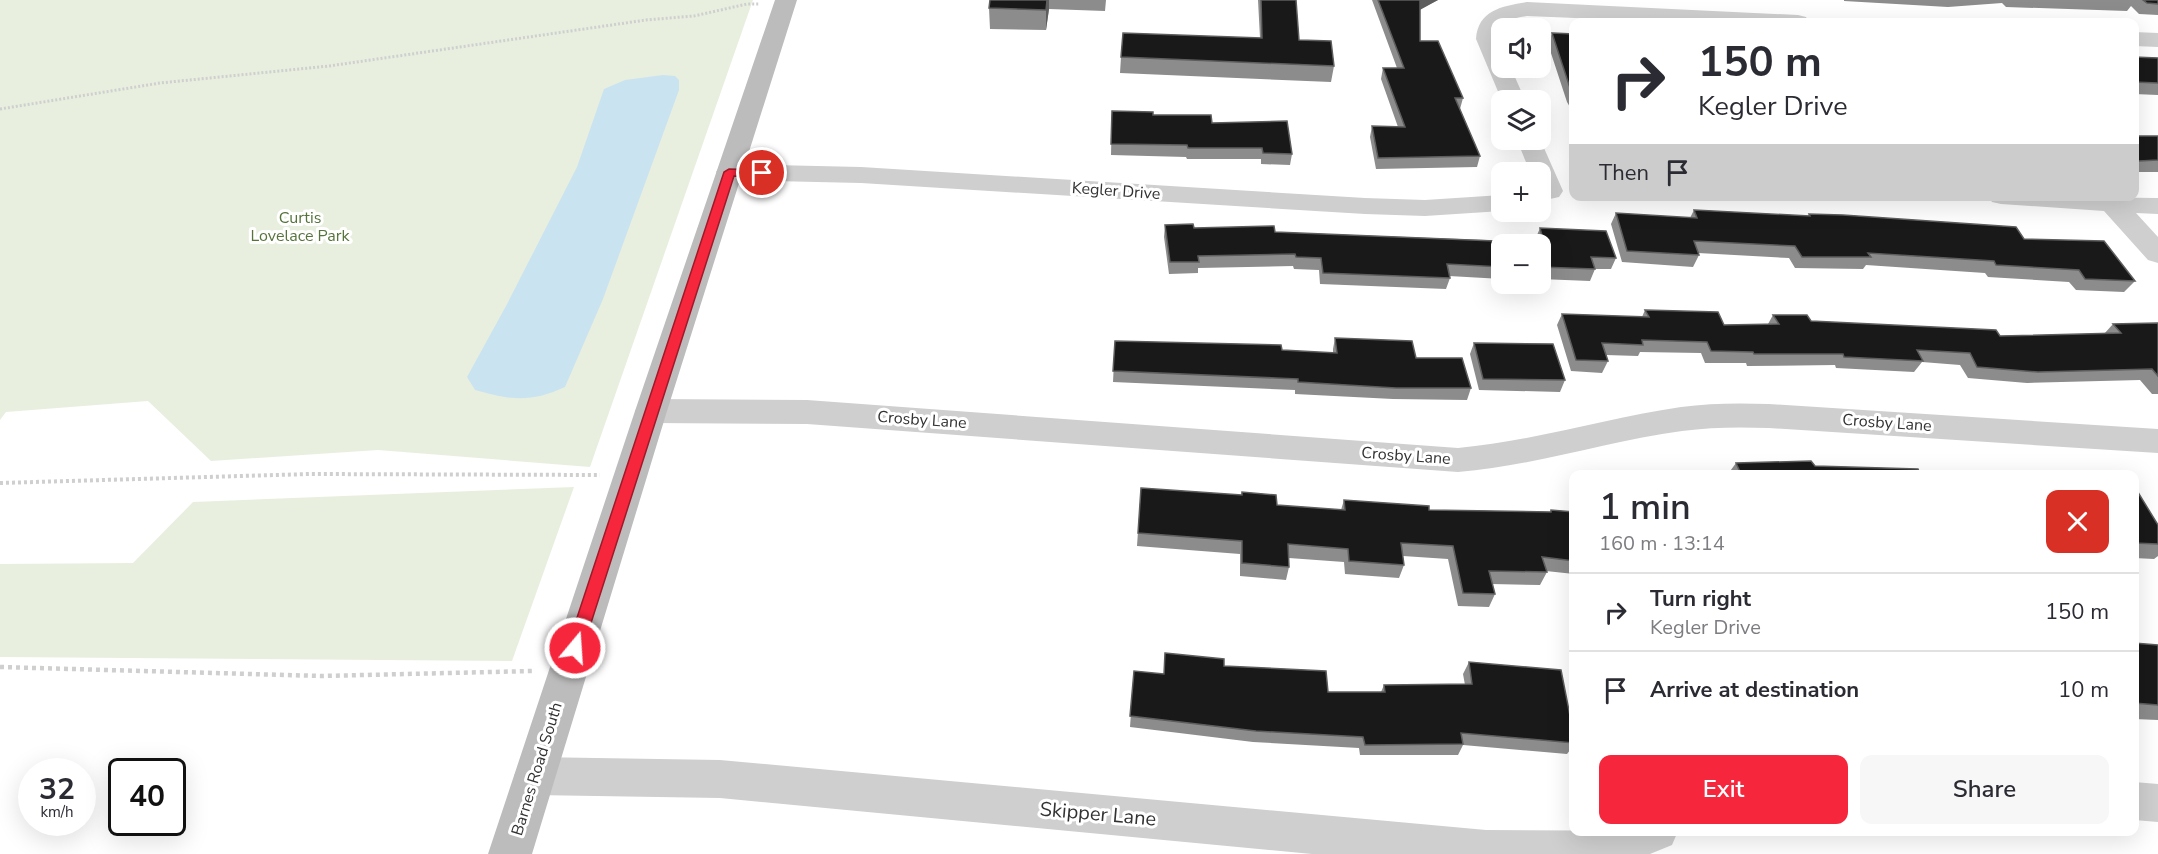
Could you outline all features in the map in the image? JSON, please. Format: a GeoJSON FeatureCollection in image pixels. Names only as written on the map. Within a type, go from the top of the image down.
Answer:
{"type":"FeatureCollection","features":[{"type":"Feature","properties":{"kind":"street","name":"Barnes Road South"},"geometry":{"type":"LineString","coordinates":[[510,854],[651,411],[785,2]]}},
{"type":"Feature","properties":{"kind":"street"},"geometry":{"type":"LineString","coordinates":[[1509,90],[1487,39],[1487,28],[1493,18],[1507,12],[1527,9],[1715,18]]}},
{"type":"Feature","properties":{"kind":"street"},"geometry":{"type":"LineString","coordinates":[[2139,39],[2158,40]]}},
{"type":"Feature","properties":{"kind":"street"},"geometry":{"type":"LineString","coordinates":[[1534,150],[1555,190]]}},
{"type":"Feature","properties":{"kind":"street","name":"Kegler Drive"},"geometry":{"type":"LineString","coordinates":[[729,172],[861,175],[1365,206],[1443,208],[1491,204]]}},
{"type":"Feature","properties":{"kind":"street"},"geometry":{"type":"LineString","coordinates":[[2080,201],[2158,206]]}},
{"type":"Feature","properties":{"kind":"street"},"geometry":{"type":"LineString","coordinates":[[2112,203],[2158,254]]}},
{"type":"Feature","properties":{"kind":"street","name":"Crosby Lane"},"geometry":{"type":"LineString","coordinates":[[651,411],[807,411],[1458,460],[1496,458],[1527,453],[1644,425],[1681,418],[1723,415],[2158,441]]}},
{"type":"Feature","properties":{"kind":"street","name":"Skipper Lane"},"geometry":{"type":"LineString","coordinates":[[534,776],[720,778],[1497,851],[1542,853],[1603,848],[1642,836]]}},
{"type":"Feature","properties":{"kind":"path"},"geometry":{"type":"LineString","coordinates":[[0,109],[159,83],[329,66],[646,20],[694,16],[747,4],[785,2]]}},
{"type":"Feature","properties":{"kind":"path"},"geometry":{"type":"LineString","coordinates":[[0,483],[310,474],[631,475]]}},
{"type":"Feature","properties":{"kind":"path"},"geometry":{"type":"LineString","coordinates":[[0,667],[322,676],[568,670]]}},
{"type":"Feature","properties":{"kind":"green space","name":"Curtis Lovelace Park"},"geometry":{"type":"Polygon","coordinates":[[[0,0],[753,0],[590,467],[378,450],[211,461],[148,401],[6,412],[0,420],[0,0]]]}},
{"type":"Feature","properties":{"kind":"green space"},"geometry":{"type":"Polygon","coordinates":[[[574,487],[512,661],[0,657],[0,564],[133,563],[193,502],[574,487]]]}},
{"type":"Feature","properties":{"kind":"water"},"geometry":{"type":"Polygon","coordinates":[[[663,75],[675,76],[679,80],[679,90],[603,299],[565,387],[531,398],[510,398],[475,390],[467,377],[577,167],[604,89],[625,80],[663,75]]]}},
{"type":"Feature","properties":{"kind":"building"},"geometry":{"type":"Polygon","coordinates":[[[990,0],[1047,0],[1046,10],[989,8],[990,0]]]}},
{"type":"Feature","properties":{"kind":"building"},"geometry":{"type":"Polygon","coordinates":[[[1261,0],[1296,0],[1299,40],[1331,41],[1334,66],[1121,57],[1123,33],[1262,38],[1261,0]]]}},
{"type":"Feature","properties":{"kind":"building"},"geometry":{"type":"Polygon","coordinates":[[[1378,0],[1420,0],[1420,41],[1438,41],[1463,98],[1455,98],[1480,156],[1378,158],[1372,126],[1405,127],[1383,68],[1404,68],[1378,0]]]}},
{"type":"Feature","properties":{"kind":"building"},"geometry":{"type":"Polygon","coordinates":[[[2143,0],[2158,0],[2158,4],[2147,3],[2143,0]]]}},
{"type":"Feature","properties":{"kind":"building"},"geometry":{"type":"Polygon","coordinates":[[[1552,33],[1569,34],[1569,85],[1552,33]]]}},
{"type":"Feature","properties":{"kind":"building"},"geometry":{"type":"Polygon","coordinates":[[[2139,57],[2158,58],[2158,83],[2139,82],[2139,57]]]}},
{"type":"Feature","properties":{"kind":"building"},"geometry":{"type":"Polygon","coordinates":[[[1112,111],[1153,112],[1153,115],[1211,115],[1212,123],[1287,121],[1292,154],[1263,153],[1262,148],[1188,148],[1187,145],[1111,144],[1112,111]]]}},
{"type":"Feature","properties":{"kind":"building"},"geometry":{"type":"Polygon","coordinates":[[[2139,136],[2158,136],[2158,160],[2139,161],[2139,136]]]}},
{"type":"Feature","properties":{"kind":"building"},"geometry":{"type":"Polygon","coordinates":[[[1694,210],[1810,216],[1809,214],[1843,215],[2016,227],[2024,239],[2104,241],[2135,281],[2085,279],[2079,270],[1996,265],[1994,261],[1868,253],[1871,257],[1802,257],[1795,246],[1694,241],[1699,255],[1627,251],[1616,213],[1697,218],[1694,210]]]}},
{"type":"Feature","properties":{"kind":"building"},"geometry":{"type":"Polygon","coordinates":[[[1193,224],[1194,228],[1274,226],[1275,232],[1491,241],[1491,266],[1447,264],[1450,278],[1323,273],[1321,258],[1296,257],[1295,254],[1198,256],[1199,262],[1170,262],[1165,225],[1193,224]]]}},
{"type":"Feature","properties":{"kind":"building"},"geometry":{"type":"Polygon","coordinates":[[[1540,228],[1606,231],[1616,258],[1591,257],[1595,269],[1551,267],[1551,234],[1542,234],[1540,228]]]}},
{"type":"Feature","properties":{"kind":"building"},"geometry":{"type":"Polygon","coordinates":[[[1645,310],[1718,312],[1724,325],[1779,324],[1773,315],[1807,315],[1811,321],[1996,330],[2000,336],[2121,333],[2113,324],[2158,323],[2158,376],[2152,369],[2038,372],[1977,367],[1970,353],[1917,350],[1923,361],[1844,357],[1843,354],[1754,354],[1753,352],[1711,351],[1707,342],[1642,340],[1643,345],[1602,343],[1608,361],[1576,360],[1562,314],[1649,317],[1645,310]]]}},
{"type":"Feature","properties":{"kind":"building"},"geometry":{"type":"Polygon","coordinates":[[[1335,338],[1412,341],[1416,358],[1462,358],[1471,388],[1396,388],[1298,382],[1298,379],[1113,371],[1115,341],[1281,345],[1282,350],[1337,353],[1335,338]]]}},
{"type":"Feature","properties":{"kind":"building"},"geometry":{"type":"Polygon","coordinates":[[[1474,343],[1553,344],[1565,380],[1483,379],[1474,343]]]}},
{"type":"Feature","properties":{"kind":"building"},"geometry":{"type":"Polygon","coordinates":[[[1811,461],[1815,466],[1918,470],[1739,470],[1736,463],[1811,461]]]}},
{"type":"Feature","properties":{"kind":"building"},"geometry":{"type":"Polygon","coordinates":[[[1141,488],[1276,495],[1277,505],[1345,510],[1344,500],[1429,506],[1429,510],[1551,512],[1551,510],[1569,512],[1569,560],[1542,557],[1547,572],[1489,571],[1495,594],[1463,593],[1453,546],[1401,543],[1404,565],[1349,561],[1348,549],[1288,544],[1289,567],[1242,563],[1242,541],[1138,533],[1141,488]]]}},
{"type":"Feature","properties":{"kind":"building"},"geometry":{"type":"Polygon","coordinates":[[[2139,494],[2158,525],[2158,544],[2139,543],[2139,494]]]}},
{"type":"Feature","properties":{"kind":"building"},"geometry":{"type":"Polygon","coordinates":[[[2139,643],[2158,645],[2158,705],[2139,703],[2139,643]]]}},
{"type":"Feature","properties":{"kind":"building"},"geometry":{"type":"Polygon","coordinates":[[[1165,653],[1224,659],[1224,666],[1326,671],[1328,692],[1385,692],[1384,685],[1472,684],[1469,662],[1561,670],[1569,711],[1569,743],[1461,733],[1463,744],[1365,745],[1363,737],[1256,731],[1130,716],[1134,671],[1164,674],[1165,653]]]}},
{"type":"Feature","properties":{"kind":"route"},"geometry":{"type":"LineString","coordinates":[[575,648],[729,172],[762,173]]}}]}
